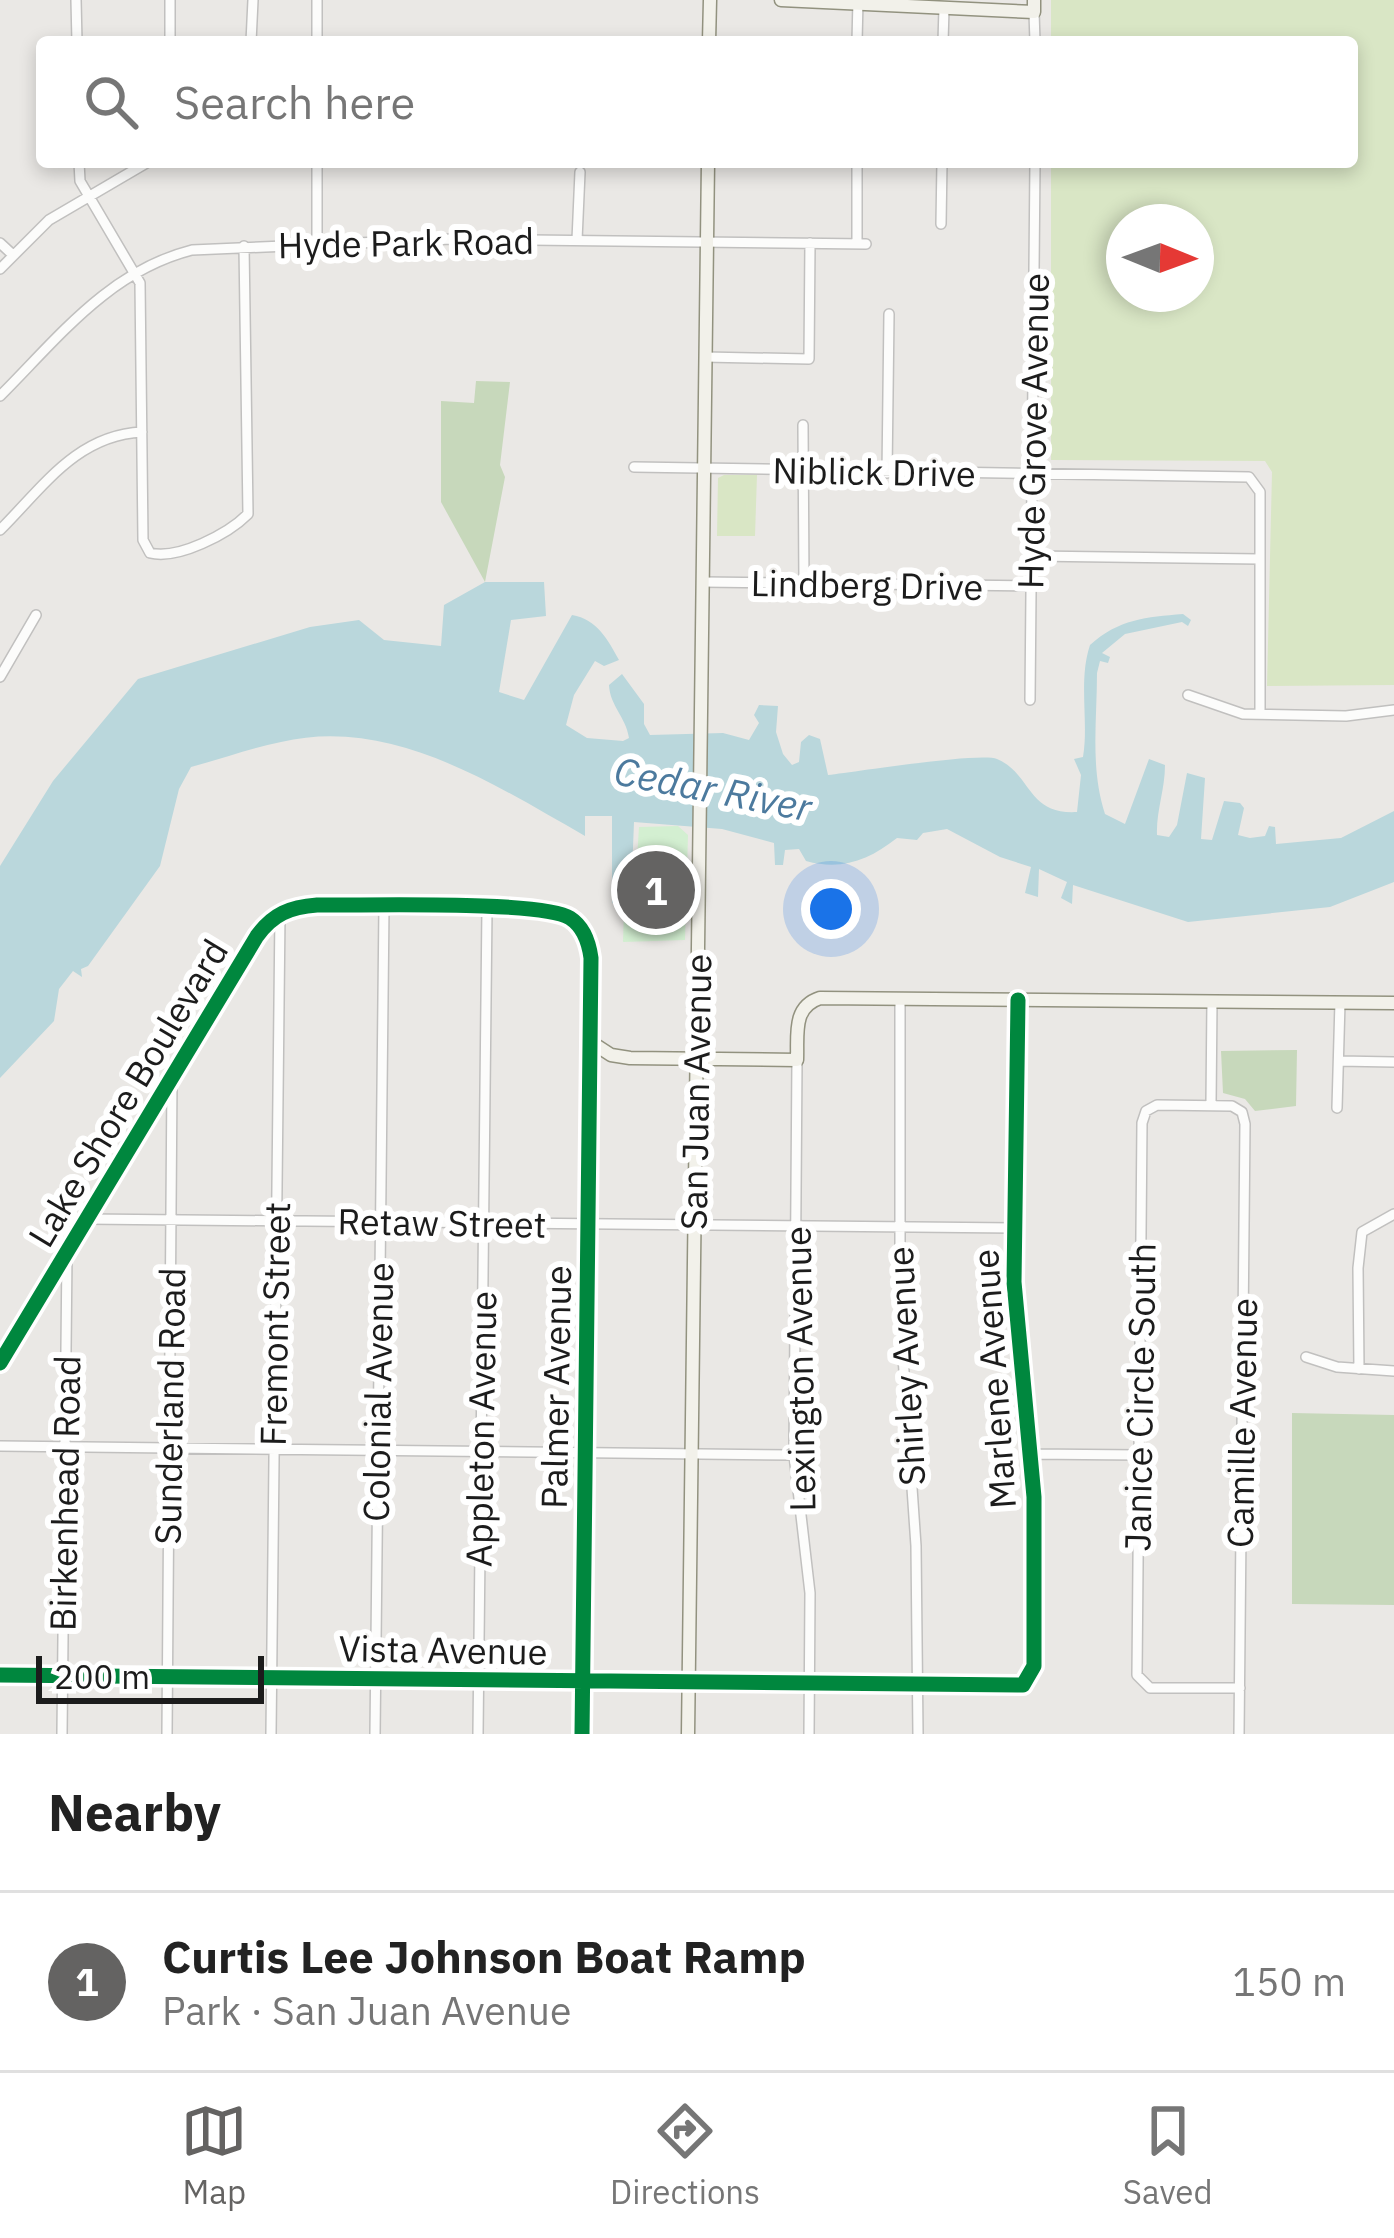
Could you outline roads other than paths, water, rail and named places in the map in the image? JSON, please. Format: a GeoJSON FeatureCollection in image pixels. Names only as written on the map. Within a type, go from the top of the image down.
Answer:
{"type":"FeatureCollection","features":[{"type":"Feature","properties":{"kind":"street"},"geometry":{"type":"LineString","coordinates":[[76,0],[77,36]]}},
{"type":"Feature","properties":{"kind":"street"},"geometry":{"type":"LineString","coordinates":[[170,0],[170,36]]}},
{"type":"Feature","properties":{"kind":"street"},"geometry":{"type":"LineString","coordinates":[[251,36],[253,0]]}},
{"type":"Feature","properties":{"kind":"street"},"geometry":{"type":"LineString","coordinates":[[317,0],[317,36]]}},
{"type":"Feature","properties":{"kind":"street"},"geometry":{"type":"LineString","coordinates":[[709,36],[710,0]]}},
{"type":"Feature","properties":{"kind":"street"},"geometry":{"type":"LineString","coordinates":[[781,0],[944,8],[1034,6],[1035,36]]}},
{"type":"Feature","properties":{"kind":"street"},"geometry":{"type":"LineString","coordinates":[[857,36],[858,2]]}},
{"type":"Feature","properties":{"kind":"street"},"geometry":{"type":"LineString","coordinates":[[944,8],[944,36]]}},
{"type":"Feature","properties":{"kind":"street"},"geometry":{"type":"LineString","coordinates":[[79,168],[80,181],[140,283],[143,540],[150,553],[158,556],[184,550],[248,514],[244,246]]}},
{"type":"Feature","properties":{"kind":"street"},"geometry":{"type":"LineString","coordinates":[[0,269],[49,220],[138,168]]}},
{"type":"Feature","properties":{"kind":"street"},"geometry":{"type":"LineString","coordinates":[[317,168],[317,244]]}},
{"type":"Feature","properties":{"kind":"street","name":"San Juan Avenue"},"geometry":{"type":"LineString","coordinates":[[688,1734],[708,168]]}},
{"type":"Feature","properties":{"kind":"street","name":"Hyde Park Road"},"geometry":{"type":"LineString","coordinates":[[0,396],[91,304],[134,272],[192,250],[577,239],[861,244],[857,168]]}},
{"type":"Feature","properties":{"kind":"street"},"geometry":{"type":"LineString","coordinates":[[940,224],[941,168]]}},
{"type":"Feature","properties":{"kind":"street","name":"Hyde Grove Avenue"},"geometry":{"type":"LineString","coordinates":[[1030,700],[1035,168]]}},
{"type":"Feature","properties":{"kind":"street"},"geometry":{"type":"LineString","coordinates":[[577,239],[580,172]]}},
{"type":"Feature","properties":{"kind":"street"},"geometry":{"type":"LineString","coordinates":[[0,243],[14,255]]}},
{"type":"Feature","properties":{"kind":"street"},"geometry":{"type":"LineString","coordinates":[[705,357],[809,359],[810,243]]}},
{"type":"Feature","properties":{"kind":"street"},"geometry":{"type":"LineString","coordinates":[[887,473],[889,314]]}},
{"type":"Feature","properties":{"kind":"street"},"geometry":{"type":"LineString","coordinates":[[803,425],[804,584]]}},
{"type":"Feature","properties":{"kind":"street"},"geometry":{"type":"LineString","coordinates":[[0,530],[81,450],[105,437],[142,432]]}},
{"type":"Feature","properties":{"kind":"street","name":"Niblick Drive"},"geometry":{"type":"LineString","coordinates":[[634,467],[1250,477],[1260,492],[1259,559]]}},
{"type":"Feature","properties":{"kind":"street"},"geometry":{"type":"LineString","coordinates":[[1032,556],[1259,559],[1260,714]]}},
{"type":"Feature","properties":{"kind":"street","name":"Lindberg Drive"},"geometry":{"type":"LineString","coordinates":[[703,582],[1031,586]]}},
{"type":"Feature","properties":{"kind":"street"},"geometry":{"type":"LineString","coordinates":[[0,677],[36,615]]}},
{"type":"Feature","properties":{"kind":"street"},"geometry":{"type":"LineString","coordinates":[[1188,695],[1233,713],[1346,716],[1394,710]]}},
{"type":"Feature","properties":{"kind":"street"},"geometry":{"type":"LineString","coordinates":[[280,913],[306,906],[548,910],[578,926],[589,944],[590,1042],[611,1055],[797,1060]]}},
{"type":"Feature","properties":{"kind":"street","name":"Colonial Avenue"},"geometry":{"type":"LineString","coordinates":[[375,1734],[384,906]]}},
{"type":"Feature","properties":{"kind":"street","name":"Appleton Avenue"},"geometry":{"type":"LineString","coordinates":[[478,1734],[488,908]]}},
{"type":"Feature","properties":{"kind":"street","name":"Lake Shore Boulevard"},"geometry":{"type":"LineString","coordinates":[[0,1363],[257,937],[280,913]]}},
{"type":"Feature","properties":{"kind":"street","name":"Fremont Street"},"geometry":{"type":"LineString","coordinates":[[271,1734],[280,913]]}},
{"type":"Feature","properties":{"kind":"street","name":"Lexington Avenue"},"geometry":{"type":"LineString","coordinates":[[809,1734],[810,1593],[794,1455],[799,1019],[805,1005],[820,998],[900,999]]}},
{"type":"Feature","properties":{"kind":"street"},"geometry":{"type":"LineString","coordinates":[[900,999],[1394,1003]]}},
{"type":"Feature","properties":{"kind":"street","name":"Shirley Avenue"},"geometry":{"type":"LineString","coordinates":[[900,999],[902,1360],[916,1546],[918,1734]]}},
{"type":"Feature","properties":{"kind":"street","name":"Marlene Avenue"},"geometry":{"type":"LineString","coordinates":[[1018,1000],[1015,1317],[1035,1518],[1034,1666],[1028,1681]]}},
{"type":"Feature","properties":{"kind":"street"},"geometry":{"type":"LineString","coordinates":[[1210,1104],[1212,1001]]}},
{"type":"Feature","properties":{"kind":"street"},"geometry":{"type":"LineString","coordinates":[[1336,1108],[1340,1002]]}},
{"type":"Feature","properties":{"kind":"street","name":"Palmer Avenue"},"geometry":{"type":"LineString","coordinates":[[582,1734],[590,1042]]}},
{"type":"Feature","properties":{"kind":"street"},"geometry":{"type":"LineString","coordinates":[[1339,1061],[1394,1062]]}},
{"type":"Feature","properties":{"kind":"street","name":"Sunderland Road"},"geometry":{"type":"LineString","coordinates":[[166,1734],[172,1077]]}},
{"type":"Feature","properties":{"kind":"street","name":"Janice Circle South"},"geometry":{"type":"LineString","coordinates":[[1210,1104],[1157,1105],[1146,1112],[1142,1123],[1137,1676],[1150,1688],[1240,1688]]}},
{"type":"Feature","properties":{"kind":"street","name":"Camille Avenue"},"geometry":{"type":"LineString","coordinates":[[1210,1104],[1232,1106],[1242,1112],[1245,1124],[1239,1734]]}},
{"type":"Feature","properties":{"kind":"street"},"geometry":{"type":"LineString","coordinates":[[1359,1369],[1362,1232],[1394,1214]]}},
{"type":"Feature","properties":{"kind":"street","name":"Retaw Street"},"geometry":{"type":"LineString","coordinates":[[87,1219],[1014,1228]]}},
{"type":"Feature","properties":{"kind":"street","name":"Birkenhead Road"},"geometry":{"type":"LineString","coordinates":[[62,1734],[67,1252]]}},
{"type":"Feature","properties":{"kind":"street"},"geometry":{"type":"LineString","coordinates":[[1306,1357],[1394,1371]]}},
{"type":"Feature","properties":{"kind":"street"},"geometry":{"type":"LineString","coordinates":[[0,1446],[794,1455]]}},
{"type":"Feature","properties":{"kind":"street"},"geometry":{"type":"LineString","coordinates":[[1030,1454],[1139,1455]]}},
{"type":"Feature","properties":{"kind":"street","name":"Vista Avenue"},"geometry":{"type":"LineString","coordinates":[[0,1675],[1014,1686],[1028,1681]]}},
{"type":"Feature","properties":{"kind":"water","name":"Cedar River"},"geometry":{"type":"Polygon","coordinates":[[[485,582],[544,582],[546,616],[511,620],[499,692],[524,700],[572,615],[595,626],[611,645],[619,660],[604,666],[595,661],[574,695],[566,725],[587,738],[629,738],[609,685],[622,674],[644,704],[644,724],[650,735],[723,733],[749,740],[759,723],[754,715],[759,705],[778,706],[776,732],[792,765],[799,762],[801,742],[809,735],[820,739],[828,775],[943,760],[997,759],[1048,807],[1077,812],[1081,775],[1074,759],[1083,757],[1090,645],[1122,625],[1183,614],[1191,620],[1188,626],[1182,622],[1125,634],[1102,653],[1110,657],[1108,663],[1100,661],[1097,673],[1095,744],[1105,814],[1125,824],[1149,759],[1165,765],[1157,835],[1169,837],[1177,825],[1187,773],[1205,778],[1201,839],[1212,840],[1224,801],[1244,808],[1238,835],[1265,836],[1269,826],[1275,827],[1276,844],[1341,838],[1394,811],[1394,882],[1330,907],[1188,922],[1073,885],[1072,904],[1061,898],[1067,882],[1039,869],[1038,897],[1025,893],[1031,867],[1000,857],[947,829],[923,833],[917,840],[897,838],[865,858],[843,864],[806,861],[799,849],[785,850],[783,865],[775,865],[774,843],[722,829],[634,822],[632,873],[624,874],[623,904],[612,903],[612,816],[585,816],[585,836],[440,760],[362,738],[322,736],[258,747],[191,767],[179,789],[160,866],[88,966],[81,969],[82,977],[73,971],[59,989],[54,1021],[0,1078],[0,866],[53,781],[138,679],[310,627],[359,620],[384,640],[441,646],[444,605],[485,582]]]}},
{"type":"Feature","properties":{"kind":"place","name":"Curtis Lee Johnson Boat Ramp"},"geometry":{"type":"Point","coordinates":[656,890]}}]}
